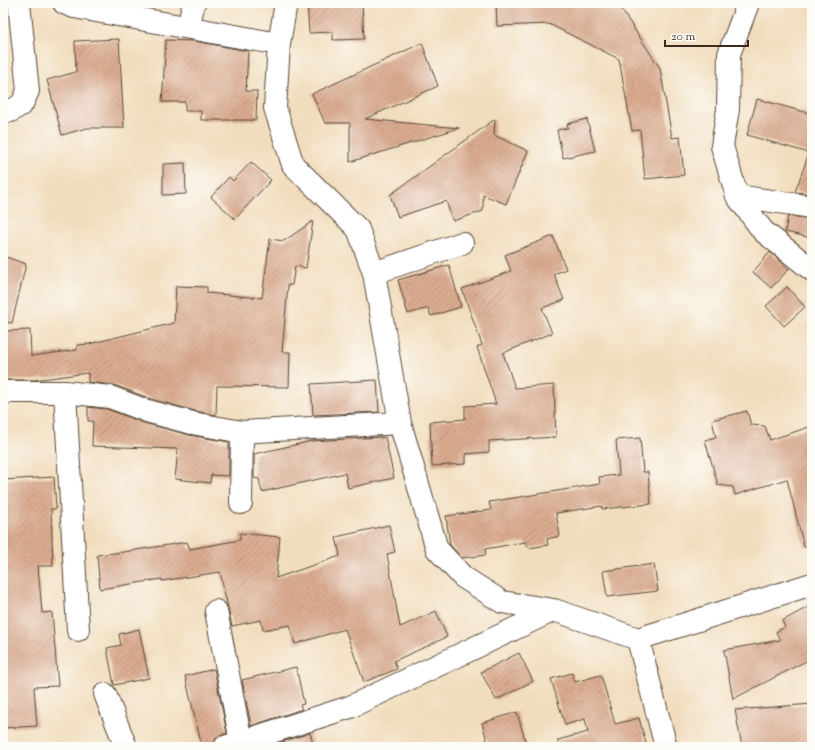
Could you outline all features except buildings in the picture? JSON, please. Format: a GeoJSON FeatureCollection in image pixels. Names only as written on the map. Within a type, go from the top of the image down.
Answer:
{"type":"FeatureCollection","features":[{"type":"Feature","properties":{"kind":"street"},"geometry":{"type":"LineString","coordinates":[[3,109],[11,111],[22,104],[28,91],[19,3]]}},
{"type":"Feature","properties":{"kind":"street"},"geometry":{"type":"LineString","coordinates":[[64,3],[74,7],[279,44]]}},
{"type":"Feature","properties":{"kind":"street"},"geometry":{"type":"LineString","coordinates":[[188,28],[194,3]]}},
{"type":"Feature","properties":{"kind":"street"},"geometry":{"type":"LineString","coordinates":[[286,3],[279,44],[275,108],[293,165],[358,229],[374,273],[400,423],[437,549],[463,577],[502,602],[554,610],[638,639],[812,584]]}},
{"type":"Feature","properties":{"kind":"street"},"geometry":{"type":"LineString","coordinates":[[748,3],[729,54],[728,109],[722,146],[737,196],[763,231],[812,270]]}},
{"type":"Feature","properties":{"kind":"street"},"geometry":{"type":"LineString","coordinates":[[737,196],[812,207]]}},
{"type":"Feature","properties":{"kind":"street"},"geometry":{"type":"LineString","coordinates":[[374,273],[462,243]]}},
{"type":"Feature","properties":{"kind":"street"},"geometry":{"type":"LineString","coordinates":[[3,392],[66,392],[110,397],[147,411],[192,423],[242,432],[400,423]]}},
{"type":"Feature","properties":{"kind":"street"},"geometry":{"type":"LineString","coordinates":[[66,392],[78,630]]}},
{"type":"Feature","properties":{"kind":"street"},"geometry":{"type":"LineString","coordinates":[[241,503],[242,432]]}},
{"type":"Feature","properties":{"kind":"street"},"geometry":{"type":"LineString","coordinates":[[216,610],[233,744],[350,707],[554,610]]}},
{"type":"Feature","properties":{"kind":"street"},"geometry":{"type":"LineString","coordinates":[[638,639],[666,747]]}},
{"type":"Feature","properties":{"kind":"street"},"geometry":{"type":"LineString","coordinates":[[105,694],[126,747]]}}]}
